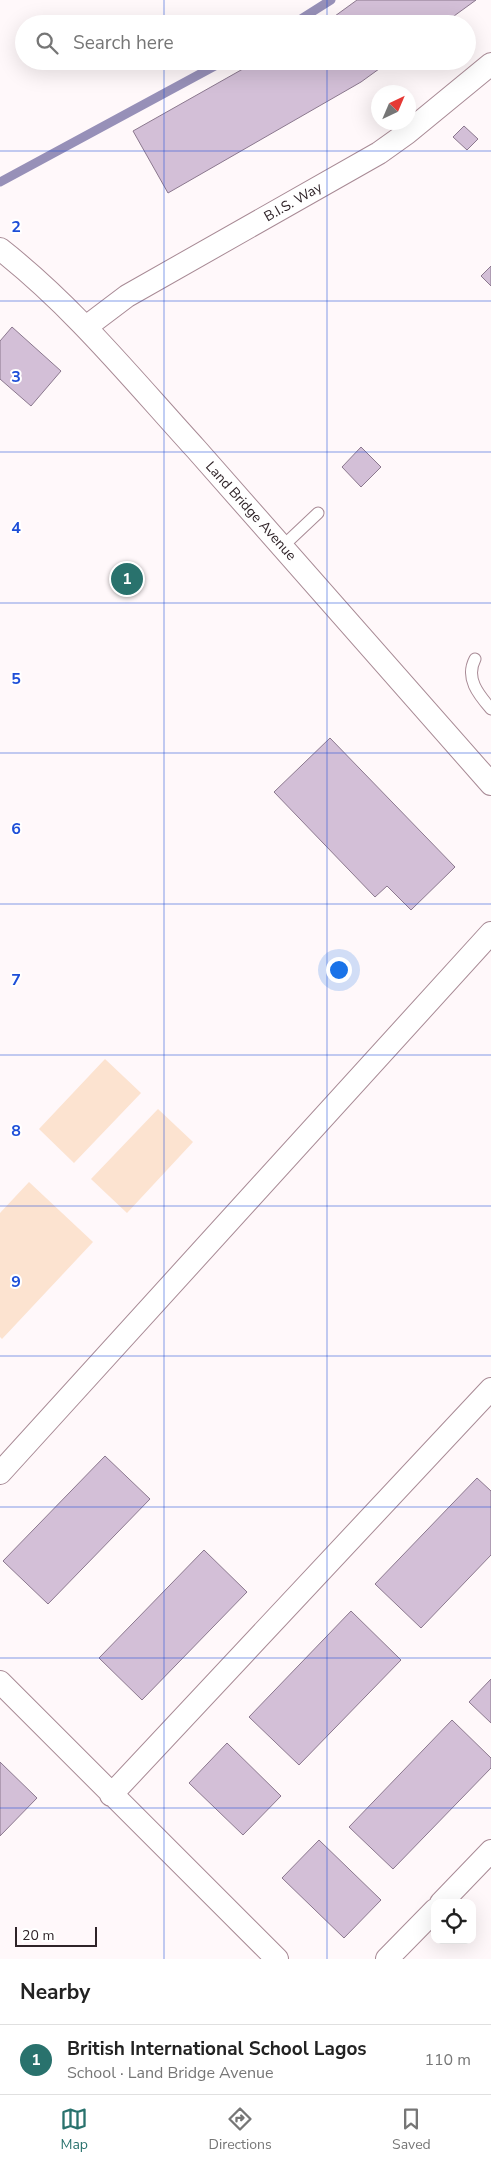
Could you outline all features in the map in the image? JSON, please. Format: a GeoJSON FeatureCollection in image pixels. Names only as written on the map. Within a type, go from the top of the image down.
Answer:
{"type":"FeatureCollection","features":[{"type":"Feature","properties":{"kind":"street","name":"B.I.S. Way"},"geometry":{"type":"LineString","coordinates":[[86,328],[127,296],[379,152],[407,133],[491,64]]}},
{"type":"Feature","properties":{"kind":"street","name":"Land Bridge Avenue"},"geometry":{"type":"LineString","coordinates":[[0,250],[28,271],[86,328],[282,546],[491,784]]}},
{"type":"Feature","properties":{"kind":"street"},"geometry":{"type":"LineString","coordinates":[[0,1473],[491,933]]}},
{"type":"Feature","properties":{"kind":"street"},"geometry":{"type":"LineString","coordinates":[[111,1795],[491,1389]]}},
{"type":"Feature","properties":{"kind":"street"},"geometry":{"type":"LineString","coordinates":[[0,1682],[276,1959]]}},
{"type":"Feature","properties":{"kind":"street"},"geometry":{"type":"LineString","coordinates":[[445,1899],[491,1851]]}},
{"type":"Feature","properties":{"kind":"street"},"geometry":{"type":"LineString","coordinates":[[387,1959],[431,1914]]}},
{"type":"Feature","properties":{"kind":"lane"},"geometry":{"type":"LineString","coordinates":[[282,546],[318,513]]}},
{"type":"Feature","properties":{"kind":"lane"},"geometry":{"type":"LineString","coordinates":[[475,659],[470,668],[470,675],[477,690],[491,708]]}},
{"type":"Feature","properties":{"kind":"shaded area"},"geometry":{"type":"Polygon","coordinates":[[[105,1059],[141,1093],[74,1163],[39,1129],[105,1059]]]}},
{"type":"Feature","properties":{"kind":"shaded area"},"geometry":{"type":"Polygon","coordinates":[[[158,1109],[193,1142],[127,1213],[91,1179],[158,1109]]]}},
{"type":"Feature","properties":{"kind":"shaded area"},"geometry":{"type":"Polygon","coordinates":[[[29,1182],[93,1242],[2,1339],[0,1337],[0,1213],[29,1182]]]}},
{"type":"Feature","properties":{"kind":"building"},"geometry":{"type":"Polygon","coordinates":[[[357,0],[476,0],[455,15],[336,15],[357,0]]]}},
{"type":"Feature","properties":{"kind":"building"},"geometry":{"type":"Polygon","coordinates":[[[241,70],[378,70],[361,82],[168,193],[133,131],[241,70]]]}},
{"type":"Feature","properties":{"kind":"building"},"geometry":{"type":"Polygon","coordinates":[[[464,126],[478,139],[467,150],[453,137],[464,126]]]}},
{"type":"Feature","properties":{"kind":"building"},"geometry":{"type":"Polygon","coordinates":[[[491,266],[491,286],[481,276],[491,266]]]}},
{"type":"Feature","properties":{"kind":"building"},"geometry":{"type":"Polygon","coordinates":[[[12,327],[61,371],[31,406],[0,379],[0,341],[12,327]]]}},
{"type":"Feature","properties":{"kind":"building"},"geometry":{"type":"Polygon","coordinates":[[[361,447],[381,467],[361,487],[342,467],[361,447]]]}},
{"type":"Feature","properties":{"kind":"building"},"geometry":{"type":"Polygon","coordinates":[[[330,738],[455,867],[411,910],[387,886],[375,897],[274,792],[330,738]]]}},
{"type":"Feature","properties":{"kind":"building"},"geometry":{"type":"Polygon","coordinates":[[[105,1456],[150,1499],[48,1604],[3,1561],[105,1456]]]}},
{"type":"Feature","properties":{"kind":"building"},"geometry":{"type":"Polygon","coordinates":[[[477,1478],[491,1491],[491,1555],[421,1628],[375,1584],[477,1478]]]}},
{"type":"Feature","properties":{"kind":"building"},"geometry":{"type":"Polygon","coordinates":[[[204,1550],[247,1592],[142,1700],[99,1658],[204,1550]]]}},
{"type":"Feature","properties":{"kind":"building"},"geometry":{"type":"Polygon","coordinates":[[[351,1611],[401,1660],[299,1765],[249,1717],[351,1611]]]}},
{"type":"Feature","properties":{"kind":"building"},"geometry":{"type":"Polygon","coordinates":[[[491,1679],[491,1723],[469,1702],[491,1679]]]}},
{"type":"Feature","properties":{"kind":"building"},"geometry":{"type":"Polygon","coordinates":[[[452,1720],[491,1758],[491,1768],[393,1869],[349,1827],[452,1720]]]}},
{"type":"Feature","properties":{"kind":"building"},"geometry":{"type":"Polygon","coordinates":[[[227,1743],[281,1796],[243,1835],[189,1783],[227,1743]]]}},
{"type":"Feature","properties":{"kind":"building"},"geometry":{"type":"Polygon","coordinates":[[[0,1762],[37,1798],[0,1836],[0,1762]]]}},
{"type":"Feature","properties":{"kind":"building"},"geometry":{"type":"Polygon","coordinates":[[[319,1840],[381,1900],[344,1938],[282,1878],[319,1840]]]}},
{"type":"Feature","properties":{"kind":"waterway"},"geometry":{"type":"LineString","coordinates":[[307,15],[331,0]]}},
{"type":"Feature","properties":{"kind":"waterway"},"geometry":{"type":"LineString","coordinates":[[0,182],[207,70]]}},
{"type":"Feature","properties":{"kind":"place","name":"British International School Lagos"},"geometry":{"type":"Point","coordinates":[127,579]}}]}
